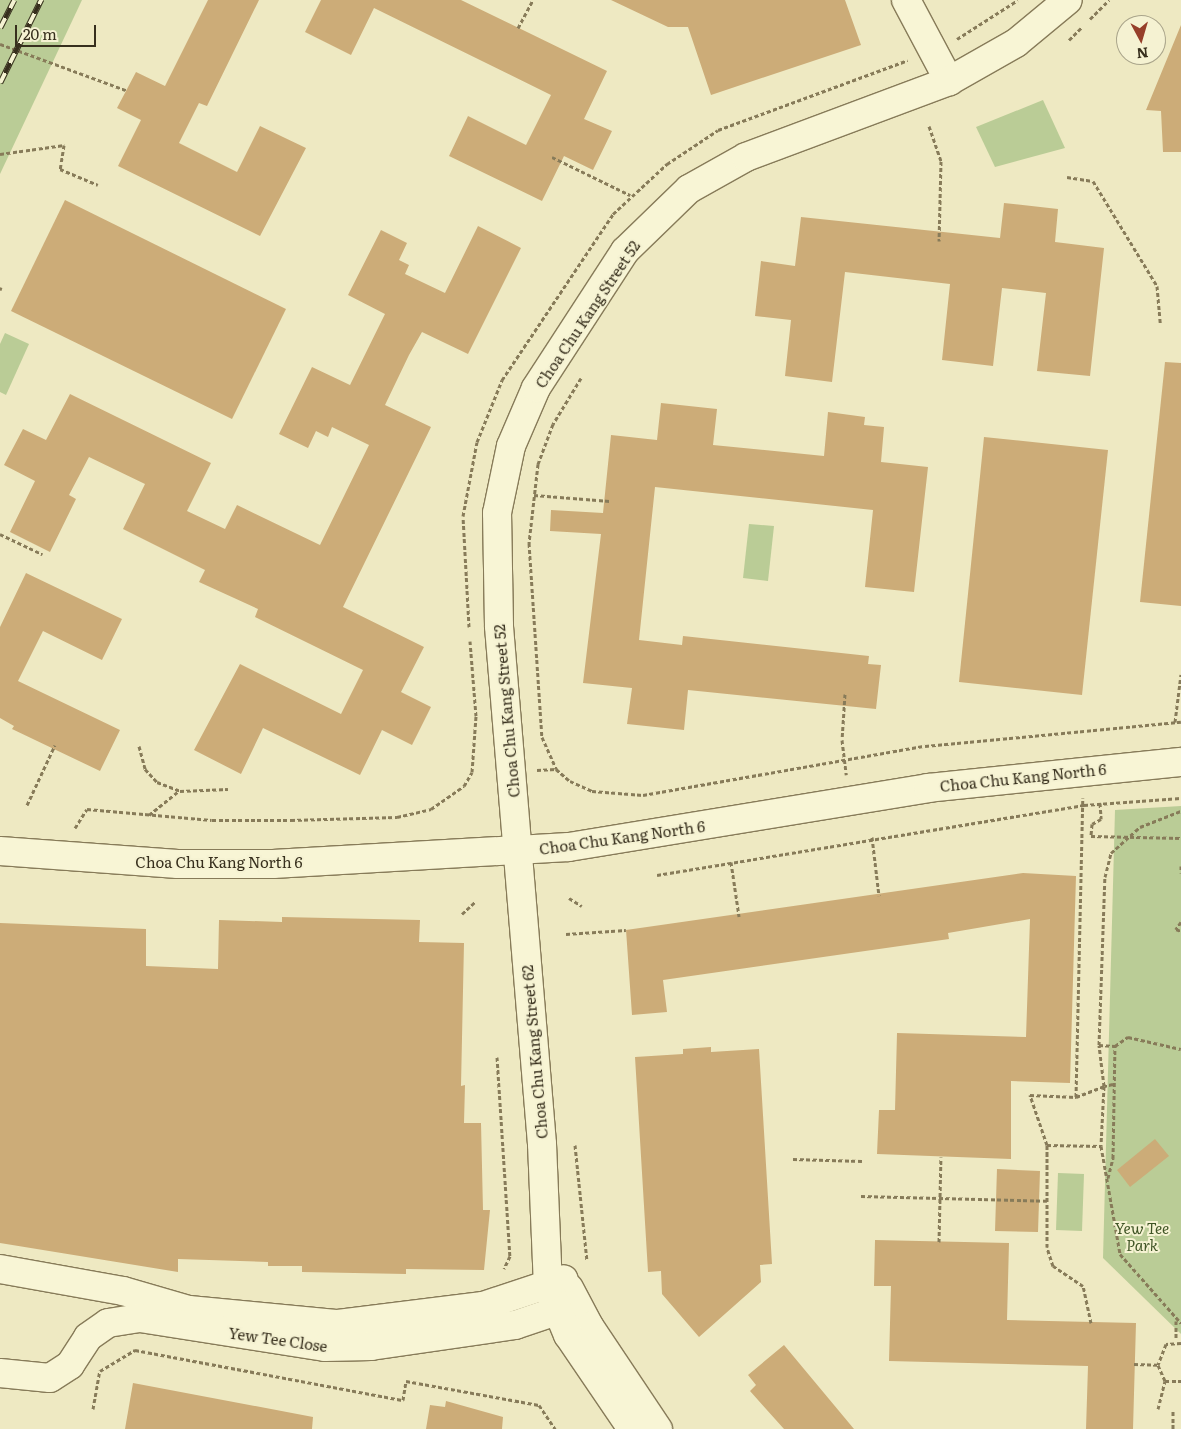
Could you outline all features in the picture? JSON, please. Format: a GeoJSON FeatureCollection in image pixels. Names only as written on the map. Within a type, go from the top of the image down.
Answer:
{"type":"FeatureCollection","features":[{"type":"Feature","properties":{"kind":"street"},"geometry":{"type":"LineString","coordinates":[[906,0],[949,81]]}},
{"type":"Feature","properties":{"kind":"street","name":"Choa Chu Kang Street 52"},"geometry":{"type":"LineString","coordinates":[[517,850],[498,626],[497,513],[511,446],[536,388],[625,251],[689,189],[746,157],[949,81],[1016,43],[1068,0]]}},
{"type":"Feature","properties":{"kind":"street","name":"Choa Chu Kang North 6"},"geometry":{"type":"LineString","coordinates":[[0,851],[178,864],[312,862],[517,850],[677,832],[850,800],[1082,770],[1181,762]]}},
{"type":"Feature","properties":{"kind":"street","name":"Choa Chu Kang Street 62"},"geometry":{"type":"LineString","coordinates":[[517,850],[549,1254],[568,1278],[568,1336],[632,1429]]}},
{"type":"Feature","properties":{"kind":"street","name":"Yew Tee Close"},"geometry":{"type":"LineString","coordinates":[[0,1269],[123,1291],[189,1310],[290,1323],[403,1318],[483,1306],[568,1278]]}},
{"type":"Feature","properties":{"kind":"street","name":"Choa Chu Kang Street 62"},"geometry":{"type":"LineString","coordinates":[[567,1308],[658,1429]]}},
{"type":"Feature","properties":{"kind":"street","name":"Yew Tee Close"},"geometry":{"type":"LineString","coordinates":[[0,1373],[50,1378],[70,1365],[88,1337],[108,1322],[140,1318],[325,1347],[429,1339],[567,1308]]}},
{"type":"Feature","properties":{"kind":"path"},"geometry":{"type":"LineString","coordinates":[[518,28],[533,0]]}},
{"type":"Feature","properties":{"kind":"path"},"geometry":{"type":"LineString","coordinates":[[87,809],[149,816],[212,820],[397,817],[431,809],[464,786],[472,772],[476,716],[463,516],[477,442],[502,380],[583,253],[630,196],[667,164],[718,130],[934,51],[1018,0]]}},
{"type":"Feature","properties":{"kind":"path"},"geometry":{"type":"LineString","coordinates":[[0,44],[126,90]]}},
{"type":"Feature","properties":{"kind":"path"},"geometry":{"type":"LineString","coordinates":[[929,126],[941,161],[939,241]]}},
{"type":"Feature","properties":{"kind":"path"},"geometry":{"type":"LineString","coordinates":[[0,154],[64,145],[60,169],[98,185]]}},
{"type":"Feature","properties":{"kind":"path"},"geometry":{"type":"LineString","coordinates":[[552,157],[630,196]]}},
{"type":"Feature","properties":{"kind":"path"},"geometry":{"type":"LineString","coordinates":[[1067,177],[1094,181],[1157,286],[1160,324]]}},
{"type":"Feature","properties":{"kind":"path"},"geometry":{"type":"LineString","coordinates":[[581,378],[553,424],[538,464],[529,543],[538,714],[542,737],[556,769],[592,790],[620,796],[844,760],[1083,728],[1181,722]]}},
{"type":"Feature","properties":{"kind":"path"},"geometry":{"type":"LineString","coordinates":[[534,495],[610,501]]}},
{"type":"Feature","properties":{"kind":"path"},"geometry":{"type":"LineString","coordinates":[[0,534],[42,554]]}},
{"type":"Feature","properties":{"kind":"path"},"geometry":{"type":"LineString","coordinates":[[1175,722],[1181,674]]}},
{"type":"Feature","properties":{"kind":"path"},"geometry":{"type":"LineString","coordinates":[[845,694],[844,760],[850,800]]}},
{"type":"Feature","properties":{"kind":"path"},"geometry":{"type":"LineString","coordinates":[[27,805],[55,745]]}},
{"type":"Feature","properties":{"kind":"path"},"geometry":{"type":"LineString","coordinates":[[139,746],[145,769],[157,782],[180,791],[228,789]]}},
{"type":"Feature","properties":{"kind":"path"},"geometry":{"type":"LineString","coordinates":[[1076,1097],[1084,805],[1082,770]]}},
{"type":"Feature","properties":{"kind":"path"},"geometry":{"type":"LineString","coordinates":[[149,816],[180,791]]}},
{"type":"Feature","properties":{"kind":"path"},"geometry":{"type":"LineString","coordinates":[[657,875],[872,837],[1084,805],[1181,798]]}},
{"type":"Feature","properties":{"kind":"path"},"geometry":{"type":"LineString","coordinates":[[1100,803],[1101,819],[1092,824],[1091,836],[1104,833],[1124,840],[1181,838]]}},
{"type":"Feature","properties":{"kind":"path"},"geometry":{"type":"LineString","coordinates":[[1181,811],[1140,827],[1111,853],[1104,877],[1099,1045],[1104,1086],[1101,1146],[1120,1254],[1176,1321],[1181,1323]]}},
{"type":"Feature","properties":{"kind":"path"},"geometry":{"type":"LineString","coordinates":[[872,837],[879,896]]}},
{"type":"Feature","properties":{"kind":"path"},"geometry":{"type":"LineString","coordinates":[[731,862],[739,916]]}},
{"type":"Feature","properties":{"kind":"path"},"geometry":{"type":"LineString","coordinates":[[1181,866],[1181,874]]}},
{"type":"Feature","properties":{"kind":"path"},"geometry":{"type":"LineString","coordinates":[[569,898],[582,906]]}},
{"type":"Feature","properties":{"kind":"path"},"geometry":{"type":"LineString","coordinates":[[462,914],[474,902]]}},
{"type":"Feature","properties":{"kind":"path"},"geometry":{"type":"LineString","coordinates":[[1181,922],[1176,929],[1181,932]]}},
{"type":"Feature","properties":{"kind":"path"},"geometry":{"type":"LineString","coordinates":[[566,934],[626,930]]}},
{"type":"Feature","properties":{"kind":"path"},"geometry":{"type":"LineString","coordinates":[[1099,1045],[1114,1046],[1128,1037],[1181,1049]]}},
{"type":"Feature","properties":{"kind":"path"},"geometry":{"type":"LineString","coordinates":[[1108,1181],[1113,1158],[1114,1046]]}},
{"type":"Feature","properties":{"kind":"path"},"geometry":{"type":"LineString","coordinates":[[1091,1323],[1083,1286],[1053,1266],[1047,1248],[1047,1145],[1030,1095],[1076,1097],[1113,1084]]}},
{"type":"Feature","properties":{"kind":"path"},"geometry":{"type":"LineString","coordinates":[[568,1278],[583,1250],[574,1145]]}},
{"type":"Feature","properties":{"kind":"path"},"geometry":{"type":"LineString","coordinates":[[1047,1145],[1101,1146]]}},
{"type":"Feature","properties":{"kind":"path"},"geometry":{"type":"LineString","coordinates":[[939,1242],[941,1156]]}},
{"type":"Feature","properties":{"kind":"path"},"geometry":{"type":"LineString","coordinates":[[793,1159],[862,1161]]}},
{"type":"Feature","properties":{"kind":"path"},"geometry":{"type":"LineString","coordinates":[[862,1196],[1047,1201]]}},
{"type":"Feature","properties":{"kind":"path"},"geometry":{"type":"LineString","coordinates":[[1176,1321],[1176,1340]]}},
{"type":"Feature","properties":{"kind":"path"},"geometry":{"type":"LineString","coordinates":[[1176,1340],[1181,1343]]}},
{"type":"Feature","properties":{"kind":"path"},"geometry":{"type":"LineString","coordinates":[[1158,1409],[1165,1381],[1158,1365],[1166,1344],[1176,1340]]}},
{"type":"Feature","properties":{"kind":"path"},"geometry":{"type":"LineString","coordinates":[[93,1409],[100,1372],[134,1350],[403,1400],[406,1382],[539,1405],[555,1429]]}},
{"type":"Feature","properties":{"kind":"path"},"geometry":{"type":"LineString","coordinates":[[1134,1364],[1158,1365]]}},
{"type":"Feature","properties":{"kind":"path"},"geometry":{"type":"LineString","coordinates":[[1165,1381],[1181,1382]]}},
{"type":"Feature","properties":{"kind":"path"},"geometry":{"type":"LineString","coordinates":[[1172,1429],[1173,1410]]}},
{"type":"Feature","properties":{"kind":"green space"},"geometry":{"type":"Polygon","coordinates":[[[0,0],[82,0],[0,174],[0,0]]]}},
{"type":"Feature","properties":{"kind":"green space"},"geometry":{"type":"Polygon","coordinates":[[[1043,100],[1065,148],[995,167],[976,127],[1043,100]]]}},
{"type":"Feature","properties":{"kind":"green space"},"geometry":{"type":"Polygon","coordinates":[[[5,333],[29,344],[6,395],[0,392],[0,344],[5,333]]]}},
{"type":"Feature","properties":{"kind":"green space"},"geometry":{"type":"Polygon","coordinates":[[[749,524],[774,526],[768,581],[743,578],[749,524]]]}},
{"type":"Feature","properties":{"kind":"green space","name":"Yew Tee Park"},"geometry":{"type":"Polygon","coordinates":[[[1181,806],[1181,1334],[1103,1258],[1115,810],[1181,806]]]}},
{"type":"Feature","properties":{"kind":"green space"},"geometry":{"type":"Polygon","coordinates":[[[1058,1173],[1084,1174],[1082,1231],[1056,1230],[1058,1173]]]}},
{"type":"Feature","properties":{"kind":"building"},"geometry":{"type":"Polygon","coordinates":[[[208,0],[259,0],[207,106],[199,103],[179,143],[237,172],[260,126],[306,148],[260,236],[118,166],[141,120],[117,108],[136,72],[165,86],[208,0]]]}},
{"type":"Feature","properties":{"kind":"building"},"geometry":{"type":"Polygon","coordinates":[[[321,0],[461,0],[607,71],[584,119],[612,131],[593,170],[564,156],[542,201],[449,156],[468,116],[526,145],[551,95],[374,8],[351,55],[305,32],[321,0]]]}},
{"type":"Feature","properties":{"kind":"building"},"geometry":{"type":"Polygon","coordinates":[[[611,0],[845,0],[861,45],[711,95],[688,27],[668,27],[611,0]]]}},
{"type":"Feature","properties":{"kind":"building"},"geometry":{"type":"Polygon","coordinates":[[[1181,25],[1181,152],[1163,152],[1161,111],[1146,110],[1181,25]]]}},
{"type":"Feature","properties":{"kind":"building"},"geometry":{"type":"Polygon","coordinates":[[[65,200],[286,309],[232,419],[11,311],[65,200]]]}},
{"type":"Feature","properties":{"kind":"building"},"geometry":{"type":"Polygon","coordinates":[[[1004,203],[1058,209],[1055,242],[1104,248],[1090,376],[1037,371],[1046,293],[1002,288],[993,366],[942,360],[950,284],[845,272],[832,382],[785,376],[791,320],[755,316],[761,261],[795,266],[801,217],[1000,238],[1004,203]]]}},
{"type":"Feature","properties":{"kind":"building"},"geometry":{"type":"Polygon","coordinates":[[[478,226],[521,248],[468,354],[422,332],[409,355],[385,405],[431,427],[343,607],[424,647],[401,692],[431,707],[412,745],[382,730],[360,775],[263,728],[241,774],[194,750],[240,664],[341,714],[363,670],[255,617],[258,609],[199,582],[205,570],[123,529],[145,484],[89,457],[69,495],[76,499],[50,552],[10,532],[35,481],[4,465],[23,429],[46,440],[70,394],[211,463],[187,511],[225,529],[237,505],[320,545],[369,445],[332,427],[328,437],[316,431],[308,448],[279,434],[312,367],[350,385],[385,314],[348,295],[381,230],[407,243],[399,260],[409,265],[405,274],[445,293],[478,226]]]}},
{"type":"Feature","properties":{"kind":"building"},"geometry":{"type":"Polygon","coordinates":[[[1165,362],[1181,363],[1181,606],[1140,602],[1165,362]]]}},
{"type":"Feature","properties":{"kind":"building"},"geometry":{"type":"Polygon","coordinates":[[[661,403],[717,409],[713,445],[824,456],[828,412],[865,417],[864,425],[884,427],[881,462],[928,467],[914,592],[865,587],[873,510],[655,487],[639,640],[682,645],[683,636],[869,656],[868,664],[881,665],[876,709],[688,690],[684,730],[627,724],[632,688],[583,683],[601,534],[550,531],[551,510],[603,513],[611,435],[657,440],[661,403]]]}},
{"type":"Feature","properties":{"kind":"building"},"geometry":{"type":"Polygon","coordinates":[[[984,437],[1108,450],[1082,695],[959,682],[984,437]]]}},
{"type":"Feature","properties":{"kind":"building"},"geometry":{"type":"Polygon","coordinates":[[[26,573],[122,619],[102,660],[43,631],[18,681],[120,730],[100,771],[12,729],[14,726],[0,718],[0,627],[26,573]]]}},
{"type":"Feature","properties":{"kind":"building"},"geometry":{"type":"Polygon","coordinates":[[[1023,873],[1076,876],[1070,1083],[1011,1081],[1011,1159],[877,1154],[879,1110],[895,1110],[897,1033],[1026,1037],[1030,919],[948,933],[949,939],[663,980],[667,1012],[632,1015],[626,930],[1023,873]]]}},
{"type":"Feature","properties":{"kind":"building"},"geometry":{"type":"Polygon","coordinates":[[[282,917],[420,920],[419,942],[464,943],[461,1086],[465,1085],[464,1123],[481,1123],[483,1210],[490,1210],[484,1270],[406,1269],[406,1274],[302,1272],[302,1266],[268,1266],[268,1262],[178,1259],[178,1272],[0,1243],[0,923],[146,929],[146,966],[218,969],[219,920],[282,922],[282,917]]]}},
{"type":"Feature","properties":{"kind":"building"},"geometry":{"type":"Polygon","coordinates":[[[711,1047],[711,1052],[759,1049],[772,1264],[760,1265],[761,1282],[699,1337],[662,1294],[661,1271],[648,1272],[635,1057],[683,1054],[683,1049],[711,1047]]]}},
{"type":"Feature","properties":{"kind":"building"},"geometry":{"type":"Polygon","coordinates":[[[1155,1139],[1169,1156],[1130,1187],[1117,1170],[1155,1139]]]}},
{"type":"Feature","properties":{"kind":"building"},"geometry":{"type":"Polygon","coordinates":[[[997,1169],[1040,1171],[1038,1232],[995,1231],[997,1169]]]}},
{"type":"Feature","properties":{"kind":"building"},"geometry":{"type":"Polygon","coordinates":[[[875,1240],[1009,1243],[1007,1320],[1136,1323],[1133,1429],[1086,1429],[1088,1366],[889,1361],[891,1286],[874,1286],[875,1240]]]}},
{"type":"Feature","properties":{"kind":"building"},"geometry":{"type":"Polygon","coordinates":[[[784,1345],[854,1429],[784,1429],[750,1391],[756,1385],[748,1375],[784,1345]]]}},
{"type":"Feature","properties":{"kind":"building"},"geometry":{"type":"Polygon","coordinates":[[[133,1383],[313,1417],[312,1429],[125,1429],[133,1383]]]}},
{"type":"Feature","properties":{"kind":"building"},"geometry":{"type":"Polygon","coordinates":[[[446,1401],[503,1417],[502,1429],[426,1429],[430,1405],[445,1407],[446,1401]]]}},
{"type":"Feature","properties":{"kind":"railway"},"geometry":{"type":"LineString","coordinates":[[0,28],[14,0]]}},
{"type":"Feature","properties":{"kind":"railway"},"geometry":{"type":"LineString","coordinates":[[0,83],[41,0]]}}]}
